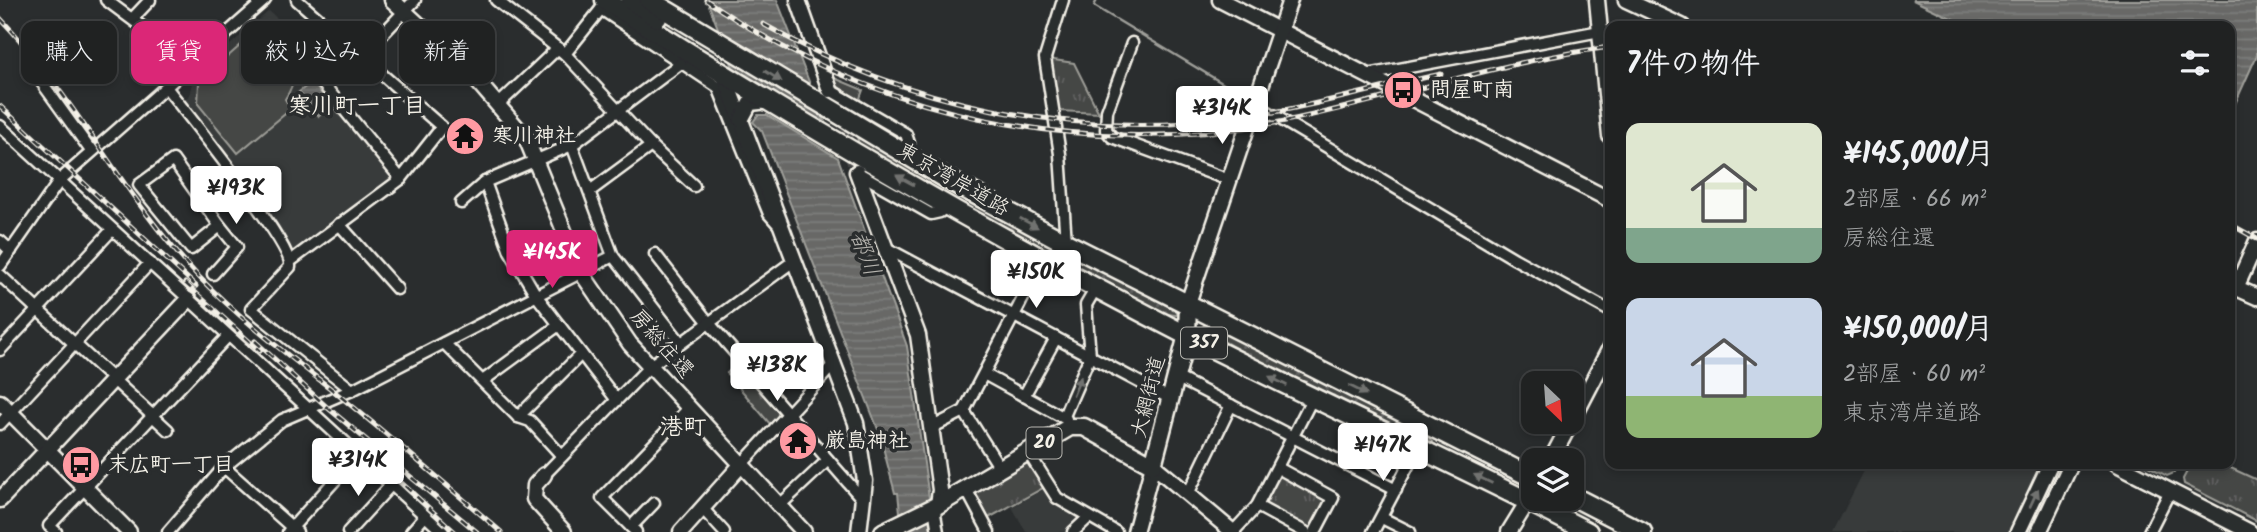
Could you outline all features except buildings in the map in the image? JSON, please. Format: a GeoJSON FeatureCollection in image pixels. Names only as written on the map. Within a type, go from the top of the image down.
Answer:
{"type":"FeatureCollection","features":[{"type":"Feature","properties":{"kind":"highway"},"geometry":{"type":"LineString","coordinates":[[631,0],[710,50],[730,77]]}},
{"type":"Feature","properties":{"kind":"highway","name":"東京湾岸道路"},"geometry":{"type":"LineString","coordinates":[[649,0],[725,47],[825,98],[902,154],[1066,243],[1521,472]]}},
{"type":"Feature","properties":{"kind":"highway","name":"東京湾岸道路"},"geometry":{"type":"LineString","coordinates":[[605,3],[829,137],[1096,288],[1312,399],[1521,492]]}},
{"type":"Feature","properties":{"kind":"highway"},"geometry":{"type":"LineString","coordinates":[[1584,502],[1642,532]]}},
{"type":"Feature","properties":{"kind":"highway","name":"東京湾岸道路"},"geometry":{"type":"LineString","coordinates":[[1554,511],[1588,532]]}},
{"type":"Feature","properties":{"kind":"main road","name":"大網街道"},"geometry":{"type":"LineString","coordinates":[[1067,422],[1084,427],[1153,465],[1187,335],[1188,303]]}},
{"type":"Feature","properties":{"kind":"main road","name":"20"},"geometry":{"type":"LineString","coordinates":[[892,530],[1028,452],[1067,422]]}},
{"type":"Feature","properties":{"kind":"street"},"geometry":{"type":"LineString","coordinates":[[107,0],[136,21]]}},
{"type":"Feature","properties":{"kind":"street"},"geometry":{"type":"LineString","coordinates":[[133,18],[150,0]]}},
{"type":"Feature","properties":{"kind":"street"},"geometry":{"type":"LineString","coordinates":[[227,33],[265,0]]}},
{"type":"Feature","properties":{"kind":"street"},"geometry":{"type":"LineString","coordinates":[[297,0],[321,21]]}},
{"type":"Feature","properties":{"kind":"street","name":"房総往還"},"geometry":{"type":"LineString","coordinates":[[391,0],[439,41],[499,104],[526,138],[537,159],[581,272],[611,319],[650,366],[804,532]]}},
{"type":"Feature","properties":{"kind":"street"},"geometry":{"type":"LineString","coordinates":[[385,32],[415,0]]}},
{"type":"Feature","properties":{"kind":"street"},"geometry":{"type":"LineString","coordinates":[[496,0],[561,51],[651,146],[694,186]]}},
{"type":"Feature","properties":{"kind":"street"},"geometry":{"type":"LineString","coordinates":[[798,0],[825,98]]}},
{"type":"Feature","properties":{"kind":"street"},"geometry":{"type":"LineString","coordinates":[[1063,0],[1045,58],[1060,154],[1066,243]]}},
{"type":"Feature","properties":{"kind":"street"},"geometry":{"type":"LineString","coordinates":[[1220,0],[1605,197]]}},
{"type":"Feature","properties":{"kind":"street"},"geometry":{"type":"LineString","coordinates":[[1188,303],[1290,0]]}},
{"type":"Feature","properties":{"kind":"street"},"geometry":{"type":"LineString","coordinates":[[1597,0],[1605,84]]}},
{"type":"Feature","properties":{"kind":"street"},"geometry":{"type":"LineString","coordinates":[[1626,0],[1671,21]]}},
{"type":"Feature","properties":{"kind":"street"},"geometry":{"type":"LineString","coordinates":[[499,104],[561,51],[605,3],[681,63],[718,87],[769,214],[785,232]]}},
{"type":"Feature","properties":{"kind":"street"},"geometry":{"type":"LineString","coordinates":[[1367,75],[1600,31]]}},
{"type":"Feature","properties":{"kind":"street"},"geometry":{"type":"LineString","coordinates":[[1132,43],[1107,111],[1106,130],[1112,137],[1229,180]]}},
{"type":"Feature","properties":{"kind":"street"},"geometry":{"type":"LineString","coordinates":[[461,203],[485,182],[572,145],[681,63]]}},
{"type":"Feature","properties":{"kind":"street"},"geometry":{"type":"LineString","coordinates":[[352,390],[251,309],[290,267],[292,260],[401,179],[442,127],[385,76]]}},
{"type":"Feature","properties":{"kind":"street"},"geometry":{"type":"LineString","coordinates":[[730,77],[741,120],[835,363],[861,443],[864,501],[859,532]]}},
{"type":"Feature","properties":{"kind":"street"},"geometry":{"type":"LineString","coordinates":[[43,84],[91,151]]}},
{"type":"Feature","properties":{"kind":"street"},"geometry":{"type":"LineString","coordinates":[[0,266],[60,180],[169,84]]}},
{"type":"Feature","properties":{"kind":"street"},"geometry":{"type":"LineString","coordinates":[[323,84],[401,179]]}},
{"type":"Feature","properties":{"kind":"street"},"geometry":{"type":"LineString","coordinates":[[166,87],[275,230],[292,260]]}},
{"type":"Feature","properties":{"kind":"street"},"geometry":{"type":"LineString","coordinates":[[741,120],[750,103],[769,101]]}},
{"type":"Feature","properties":{"kind":"street"},"geometry":{"type":"LineString","coordinates":[[1255,104],[1515,259],[1605,308]]}},
{"type":"Feature","properties":{"kind":"street"},"geometry":{"type":"LineString","coordinates":[[0,126],[443,532]]}},
{"type":"Feature","properties":{"kind":"street"},"geometry":{"type":"LineString","coordinates":[[572,145],[613,256],[681,343]]}},
{"type":"Feature","properties":{"kind":"street"},"geometry":{"type":"LineString","coordinates":[[590,191],[651,146]]}},
{"type":"Feature","properties":{"kind":"street"},"geometry":{"type":"LineString","coordinates":[[213,274],[237,247],[173,160],[139,185],[191,249],[220,226]]}},
{"type":"Feature","properties":{"kind":"street"},"geometry":{"type":"LineString","coordinates":[[199,194],[228,171]]}},
{"type":"Feature","properties":{"kind":"street"},"geometry":{"type":"LineString","coordinates":[[857,172],[931,214],[940,212],[948,204]]}},
{"type":"Feature","properties":{"kind":"street"},"geometry":{"type":"LineString","coordinates":[[857,172],[918,335],[940,490],[935,514],[938,532]]}},
{"type":"Feature","properties":{"kind":"street"},"geometry":{"type":"LineString","coordinates":[[485,182],[510,251],[536,295],[616,399]]}},
{"type":"Feature","properties":{"kind":"street"},"geometry":{"type":"LineString","coordinates":[[339,224],[397,289]]}},
{"type":"Feature","properties":{"kind":"street"},"geometry":{"type":"LineString","coordinates":[[0,350],[112,230]]}},
{"type":"Feature","properties":{"kind":"street"},"geometry":{"type":"LineString","coordinates":[[0,241],[10,251]]}},
{"type":"Feature","properties":{"kind":"street"},"geometry":{"type":"LineString","coordinates":[[2235,282],[2257,241]]}},
{"type":"Feature","properties":{"kind":"street"},"geometry":{"type":"LineString","coordinates":[[886,248],[1171,399]]}},
{"type":"Feature","properties":{"kind":"street"},"geometry":{"type":"LineString","coordinates":[[654,254],[709,323],[864,501]]}},
{"type":"Feature","properties":{"kind":"street"},"geometry":{"type":"LineString","coordinates":[[168,532],[224,467],[267,430],[444,344],[613,256]]}},
{"type":"Feature","properties":{"kind":"street"},"geometry":{"type":"LineString","coordinates":[[931,428],[964,411],[1044,258]]}},
{"type":"Feature","properties":{"kind":"street"},"geometry":{"type":"LineString","coordinates":[[564,532],[534,499],[536,485],[544,475],[650,366],[795,260]]}},
{"type":"Feature","properties":{"kind":"street"},"geometry":{"type":"LineString","coordinates":[[0,424],[150,263]]}},
{"type":"Feature","properties":{"kind":"street"},"geometry":{"type":"LineString","coordinates":[[0,275],[168,430]]}},
{"type":"Feature","properties":{"kind":"street"},"geometry":{"type":"LineString","coordinates":[[2235,287],[2257,297]]}},
{"type":"Feature","properties":{"kind":"street"},"geometry":{"type":"LineString","coordinates":[[984,374],[1067,422],[1090,356],[1086,305],[1096,288]]}},
{"type":"Feature","properties":{"kind":"street"},"geometry":{"type":"LineString","coordinates":[[0,500],[188,300]]}},
{"type":"Feature","properties":{"kind":"street"},"geometry":{"type":"LineString","coordinates":[[484,380],[559,325]]}},
{"type":"Feature","properties":{"kind":"street"},"geometry":{"type":"LineString","coordinates":[[56,532],[49,526],[228,336]]}},
{"type":"Feature","properties":{"kind":"street"},"geometry":{"type":"LineString","coordinates":[[1024,396],[1056,338]]}},
{"type":"Feature","properties":{"kind":"street"},"geometry":{"type":"LineString","coordinates":[[444,344],[484,380],[518,417],[530,421],[562,456]]}},
{"type":"Feature","properties":{"kind":"street"},"geometry":{"type":"LineString","coordinates":[[518,417],[581,354]]}},
{"type":"Feature","properties":{"kind":"street"},"geometry":{"type":"LineString","coordinates":[[1584,397],[1605,357]]}},
{"type":"Feature","properties":{"kind":"street"},"geometry":{"type":"LineString","coordinates":[[681,532],[835,363]]}},
{"type":"Feature","properties":{"kind":"street"},"geometry":{"type":"LineString","coordinates":[[1176,377],[1396,490]]}},
{"type":"Feature","properties":{"kind":"street"},"geometry":{"type":"LineString","coordinates":[[1135,532],[1153,465],[1233,532],[1257,506],[1295,438],[1312,399]]}},
{"type":"Feature","properties":{"kind":"street"},"geometry":{"type":"LineString","coordinates":[[0,402],[129,532]]}},
{"type":"Feature","properties":{"kind":"street"},"geometry":{"type":"LineString","coordinates":[[1188,494],[1231,405]]}},
{"type":"Feature","properties":{"kind":"street"},"geometry":{"type":"LineString","coordinates":[[654,503],[633,529],[602,498],[689,408]]}},
{"type":"Feature","properties":{"kind":"street"},"geometry":{"type":"LineString","coordinates":[[964,411],[1000,468]]}},
{"type":"Feature","properties":{"kind":"street"},"geometry":{"type":"LineString","coordinates":[[1373,532],[1418,447]]}},
{"type":"Feature","properties":{"kind":"street"},"geometry":{"type":"LineString","coordinates":[[1028,452],[1057,498],[1116,532]]}},
{"type":"Feature","properties":{"kind":"street"},"geometry":{"type":"LineString","coordinates":[[224,467],[292,530],[358,454]]}},
{"type":"Feature","properties":{"kind":"street"},"geometry":{"type":"LineString","coordinates":[[780,505],[828,460]]}},
{"type":"Feature","properties":{"kind":"street"},"geometry":{"type":"LineString","coordinates":[[1278,468],[1333,498],[1315,532]]}},
{"type":"Feature","properties":{"kind":"street"},"geometry":{"type":"LineString","coordinates":[[2018,532],[2048,469]]}},
{"type":"Feature","properties":{"kind":"street"},"geometry":{"type":"LineString","coordinates":[[2039,532],[2069,469]]}},
{"type":"Feature","properties":{"kind":"street"},"geometry":{"type":"LineString","coordinates":[[2127,469],[2250,532]]}},
{"type":"Feature","properties":{"kind":"street"},"geometry":{"type":"LineString","coordinates":[[348,532],[391,485]]}},
{"type":"Feature","properties":{"kind":"street"},"geometry":{"type":"LineString","coordinates":[[966,489],[989,532]]}},
{"type":"Feature","properties":{"kind":"street"},"geometry":{"type":"LineString","coordinates":[[2149,532],[2170,491]]}},
{"type":"Feature","properties":{"kind":"street"},"geometry":{"type":"LineString","coordinates":[[1257,506],[1305,532]]}},
{"type":"Feature","properties":{"kind":"street"},"geometry":{"type":"LineString","coordinates":[[702,508],[724,532]]}},
{"type":"Feature","properties":{"kind":"street"},"geometry":{"type":"LineString","coordinates":[[1509,532],[1521,511]]}},
{"type":"Feature","properties":{"kind":"street"},"geometry":{"type":"LineString","coordinates":[[411,532],[425,516]]}},
{"type":"Feature","properties":{"kind":"street"},"geometry":{"type":"LineString","coordinates":[[1073,532],[1089,517]]}},
{"type":"Feature","properties":{"kind":"street"},"geometry":{"type":"LineString","coordinates":[[1382,518],[1410,532]]}},
{"type":"Feature","properties":{"kind":"shaded area"},"geometry":{"type":"Polygon","coordinates":[[[269,11],[280,21],[258,21],[269,11]]]}},
{"type":"Feature","properties":{"kind":"shaded area"},"geometry":{"type":"Polygon","coordinates":[[[241,35],[241,84],[317,84],[393,180],[299,252],[291,252],[273,218],[250,194],[184,102],[191,92],[192,84],[227,84],[227,48],[241,35]]]}},
{"type":"Feature","properties":{"kind":"shaded area"},"geometry":{"type":"Polygon","coordinates":[[[1865,469],[2031,469],[2037,472],[2009,532],[1833,532],[1865,469]]]}},
{"type":"Feature","properties":{"kind":"shaded area"},"geometry":{"type":"Polygon","coordinates":[[[1046,488],[1057,503],[1080,517],[1081,522],[1070,532],[1026,532],[1012,507],[1046,488]]]}},
{"type":"Feature","properties":{"kind":"green space"},"geometry":{"type":"Polygon","coordinates":[[[241,45],[241,84],[292,84],[285,99],[291,109],[238,153],[198,104],[199,84],[227,84],[227,57],[241,45]]]}},
{"type":"Feature","properties":{"kind":"green space"},"geometry":{"type":"Polygon","coordinates":[[[1047,59],[1074,63],[1099,113],[1059,111],[1047,59]]]}},
{"type":"Feature","properties":{"kind":"green space"},"geometry":{"type":"Polygon","coordinates":[[[827,75],[863,90],[859,101],[833,83],[827,75]]]}},
{"type":"Feature","properties":{"kind":"green space"},"geometry":{"type":"Polygon","coordinates":[[[857,137],[1177,311],[1177,315],[1157,310],[1076,269],[859,144],[857,137]]]}},
{"type":"Feature","properties":{"kind":"green space"},"geometry":{"type":"Polygon","coordinates":[[[1206,321],[1414,427],[1442,450],[1289,378],[1202,329],[1206,321]]]}},
{"type":"Feature","properties":{"kind":"green space"},"geometry":{"type":"Polygon","coordinates":[[[739,362],[778,408],[778,416],[770,424],[727,373],[739,362]]]}},
{"type":"Feature","properties":{"kind":"green space"},"geometry":{"type":"Polygon","coordinates":[[[1024,461],[1029,462],[1045,487],[985,520],[971,492],[1024,461]]]}},
{"type":"Feature","properties":{"kind":"green space"},"geometry":{"type":"Polygon","coordinates":[[[2154,469],[2176,469],[2167,476],[2154,469]]]}},
{"type":"Feature","properties":{"kind":"green space"},"geometry":{"type":"Polygon","coordinates":[[[2188,469],[2233,469],[2257,480],[2257,521],[2184,484],[2183,479],[2188,469]]]}},
{"type":"Feature","properties":{"kind":"green space"},"geometry":{"type":"Polygon","coordinates":[[[1282,473],[1327,498],[1329,502],[1313,530],[1266,506],[1263,501],[1282,473]]]}},
{"type":"Feature","properties":{"kind":"water"},"geometry":{"type":"Polygon","coordinates":[[[707,0],[777,0],[837,153],[765,109],[755,111],[752,116],[707,0]]]}},
{"type":"Feature","properties":{"kind":"water"},"geometry":{"type":"Polygon","coordinates":[[[1913,0],[2257,0],[2257,55],[2235,104],[2235,21],[1957,21],[1913,0]]]}},
{"type":"Feature","properties":{"kind":"water"},"geometry":{"type":"Polygon","coordinates":[[[314,84],[331,106],[319,116],[299,92],[314,84]]]}},
{"type":"Feature","properties":{"kind":"water","name":"都川"},"geometry":{"type":"Polygon","coordinates":[[[758,115],[767,115],[838,158],[907,346],[934,532],[902,532],[898,493],[895,493],[879,432],[762,131],[753,122],[758,115]]]}},
{"type":"Feature","properties":{"kind":"waterway"},"geometry":{"type":"LineString","coordinates":[[1097,0],[1094,6],[1242,95]]}},
{"type":"Feature","properties":{"kind":"waterway"},"geometry":{"type":"LineString","coordinates":[[2030,532],[2060,469]]}},
{"type":"Feature","properties":{"kind":"tunnel"},"geometry":{"type":"LineString","coordinates":[[830,90],[857,172]]}},
{"type":"Feature","properties":{"kind":"railway"},"geometry":{"type":"LineString","coordinates":[[706,0],[771,40],[840,74],[911,100],[984,119],[1058,131],[1133,135],[1209,132],[1285,121],[1528,61],[1605,48]]}},
{"type":"Feature","properties":{"kind":"railway"},"geometry":{"type":"LineString","coordinates":[[0,18],[52,80],[146,213],[197,275],[245,320],[373,423],[501,532]]}},
{"type":"Feature","properties":{"kind":"railway"},"geometry":{"type":"LineString","coordinates":[[763,24],[818,52],[933,96],[1054,120],[1177,124],[1239,118],[1315,104],[1441,74]]}},
{"type":"Feature","properties":{"kind":"railway"},"geometry":{"type":"LineString","coordinates":[[0,106],[196,286]]}},
{"type":"Feature","properties":{"kind":"railway"},"geometry":{"type":"LineString","coordinates":[[2235,227],[2257,239]]}},
{"type":"Feature","properties":{"kind":"railway"},"geometry":{"type":"LineString","coordinates":[[185,283],[260,351]]}},
{"type":"Feature","properties":{"kind":"railway"},"geometry":{"type":"LineString","coordinates":[[255,341],[328,408],[477,532]]}},
{"type":"Feature","properties":{"kind":"railway"},"geometry":{"type":"LineString","coordinates":[[393,475],[455,532]]}},
{"type":"Feature","properties":{"kind":"place","name":"問屋町南"},"geometry":{"type":"Point","coordinates":[1403,90]}},
{"type":"Feature","properties":{"kind":"place","name":"寒川神社"},"geometry":{"type":"Point","coordinates":[465,136]}},
{"type":"Feature","properties":{"kind":"place","name":"厳島神社"},"geometry":{"type":"Point","coordinates":[798,441]}},
{"type":"Feature","properties":{"kind":"place","name":"末広町一丁目"},"geometry":{"type":"Point","coordinates":[81,465]}},
{"type":"Feature","properties":{"kind":"district","name":"寒川町一丁目"},"geometry":{"type":"Point","coordinates":[357,107]}},
{"type":"Feature","properties":{"kind":"district","name":"港町"},"geometry":{"type":"Point","coordinates":[683,428]}}]}
